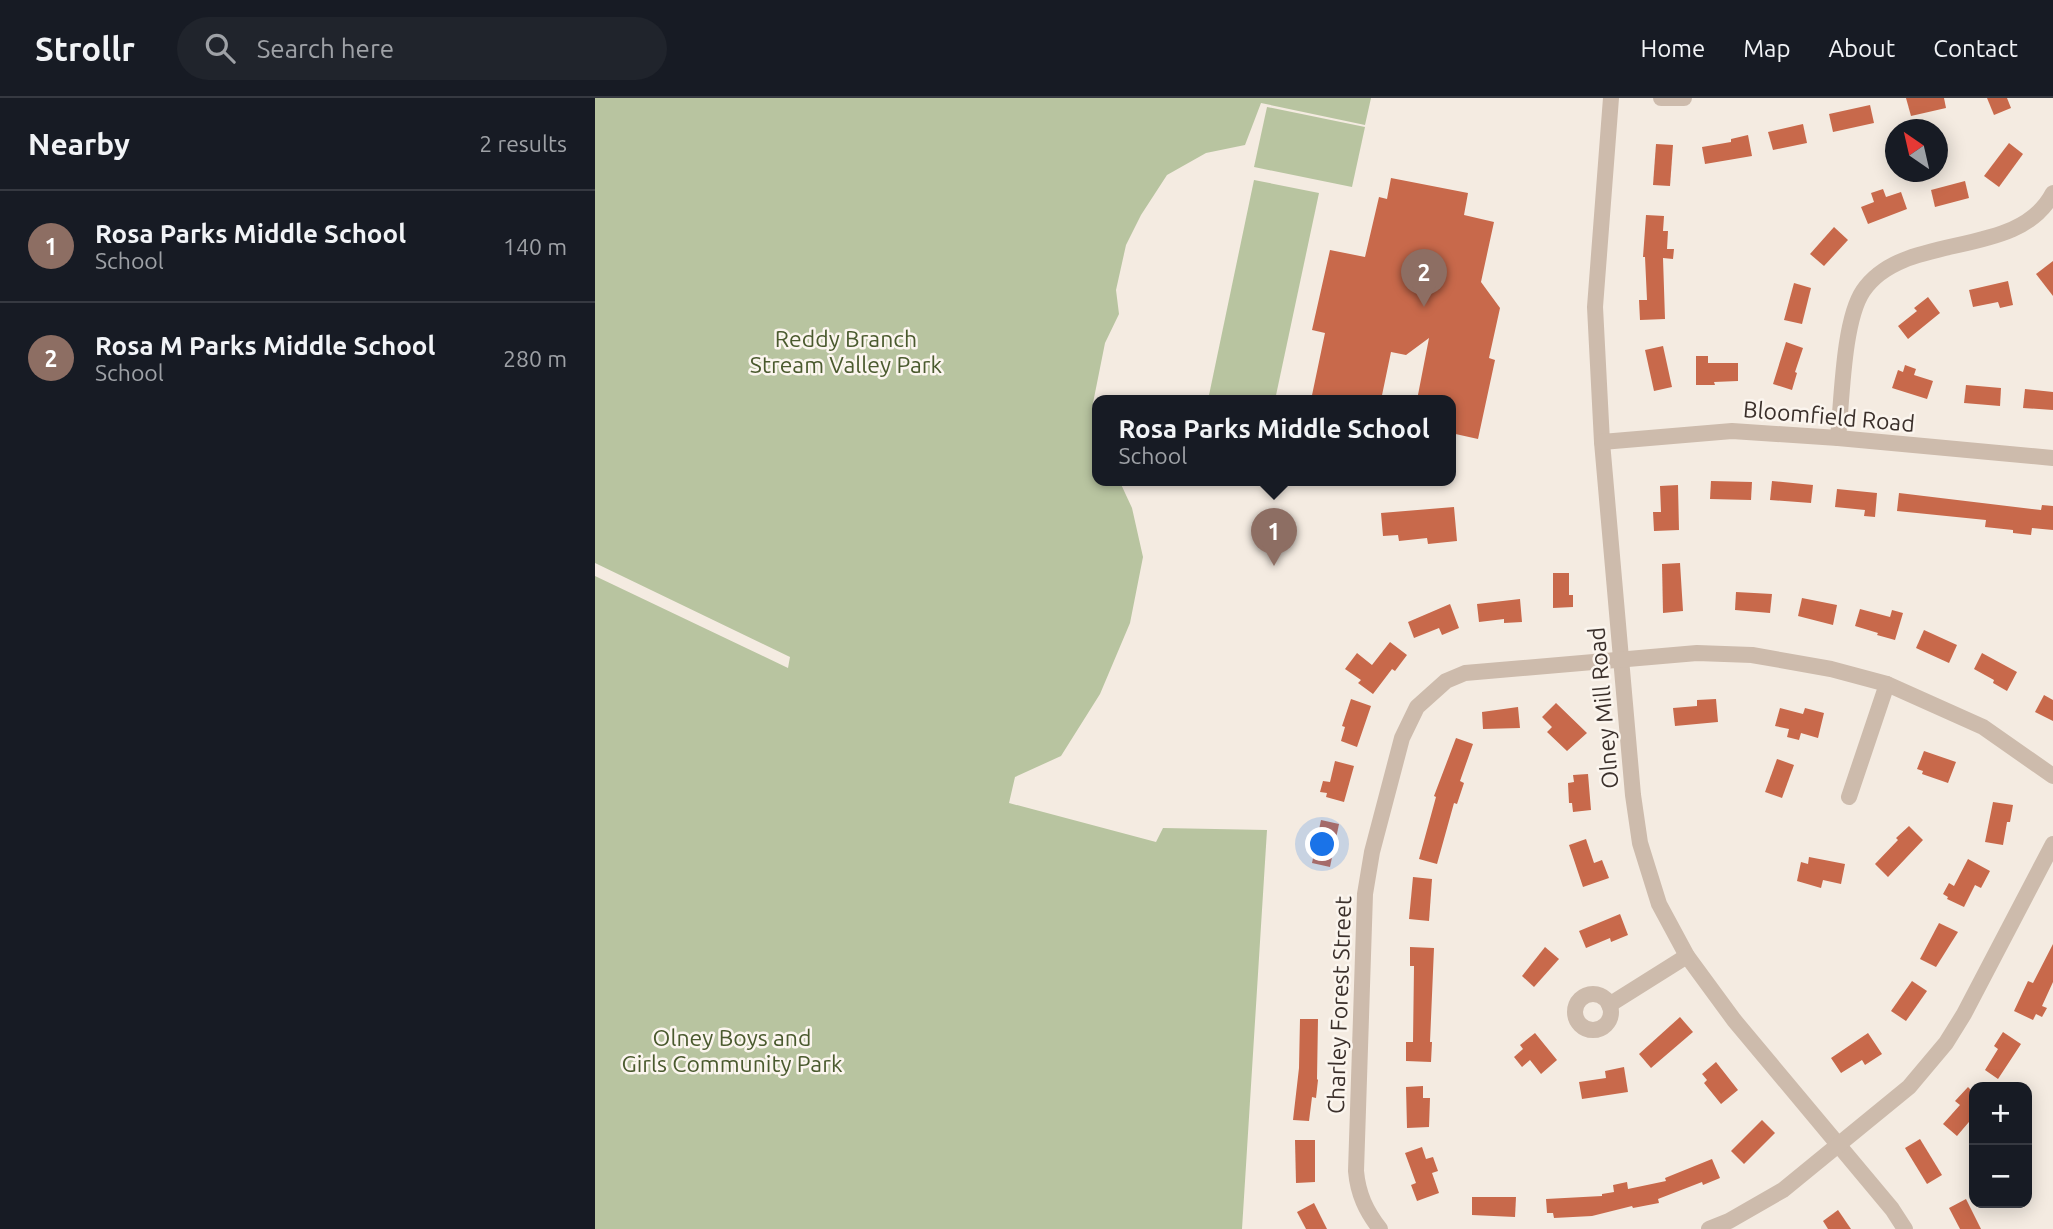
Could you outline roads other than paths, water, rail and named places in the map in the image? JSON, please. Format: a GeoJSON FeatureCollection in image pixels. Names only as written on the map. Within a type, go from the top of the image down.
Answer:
{"type":"FeatureCollection","features":[{"type":"Feature","properties":{"kind":"street","name":"Olney Mill Road"},"geometry":{"type":"LineString","coordinates":[[1611,98],[1595,307],[1602,442],[1633,795],[1640,843],[1659,904],[1687,956],[1734,1020],[1892,1209],[1905,1229]]}},
{"type":"Feature","properties":{"kind":"street"},"geometry":{"type":"LineString","coordinates":[[1661,98],[1684,98]]}},
{"type":"Feature","properties":{"kind":"street"},"geometry":{"type":"LineString","coordinates":[[1838,438],[1850,322],[1863,292],[1878,274],[1895,262],[2016,229],[2038,214],[2053,193]]}},
{"type":"Feature","properties":{"kind":"street","name":"Bloomfield Road"},"geometry":{"type":"LineString","coordinates":[[1602,442],[1732,431],[2053,458]]}},
{"type":"Feature","properties":{"kind":"street","name":"Charley Forest Street"},"geometry":{"type":"LineString","coordinates":[[1380,1229],[1364,1204],[1358,1189],[1356,1171],[1365,894],[1402,738],[1417,707],[1446,681],[1465,673],[1622,658],[1697,653],[1752,655],[1831,668],[1887,684],[1983,727],[2053,776]]}},
{"type":"Feature","properties":{"kind":"street"},"geometry":{"type":"LineString","coordinates":[[1849,797],[1887,684]]}},
{"type":"Feature","properties":{"kind":"street"},"geometry":{"type":"LineString","coordinates":[[1709,1229],[1729,1221],[1783,1190],[1909,1087],[1946,1043],[1964,1014],[2053,844]]}},
{"type":"Feature","properties":{"kind":"street"},"geometry":{"type":"LineString","coordinates":[[1609,1005],[1687,956]]}},
{"type":"Feature","properties":{"kind":"place","name":"Rosa M Parks Middle School"},"geometry":{"type":"Point","coordinates":[1424,307]}},
{"type":"Feature","properties":{"kind":"place","name":"Rosa Parks Middle School"},"geometry":{"type":"Point","coordinates":[1274,566]}},
{"type":"Feature","properties":{"kind":"park label","name":"Reddy Branch Stream Valley Park"},"geometry":{"type":"Point","coordinates":[846,351]}},
{"type":"Feature","properties":{"kind":"park label","name":"Olney Boys and Girls Community Park"},"geometry":{"type":"Point","coordinates":[732,1050]}}]}
